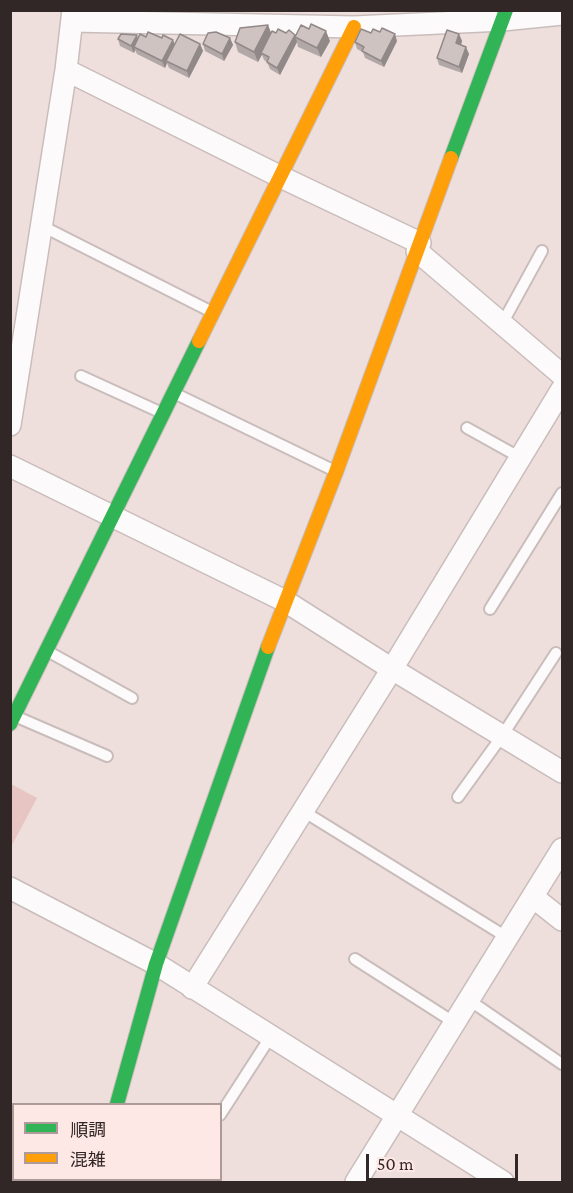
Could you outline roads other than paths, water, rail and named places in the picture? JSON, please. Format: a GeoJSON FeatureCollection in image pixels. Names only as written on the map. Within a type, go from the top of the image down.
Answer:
{"type":"FeatureCollection","features":[{"type":"Feature","properties":{"kind":"street"},"geometry":{"type":"LineString","coordinates":[[10,424],[66,70],[72,16],[354,27],[505,15],[562,14]]}},
{"type":"Feature","properties":{"kind":"street"},"geometry":{"type":"LineString","coordinates":[[117,1103],[156,964],[285,601],[336,472],[505,15]]}},
{"type":"Feature","properties":{"kind":"street"},"geometry":{"type":"LineString","coordinates":[[12,719],[354,27]]}},
{"type":"Feature","properties":{"kind":"street"},"geometry":{"type":"LineString","coordinates":[[66,70],[418,247],[562,375]]}},
{"type":"Feature","properties":{"kind":"street"},"geometry":{"type":"LineString","coordinates":[[192,988],[392,669],[562,388]]}},
{"type":"Feature","properties":{"kind":"street"},"geometry":{"type":"LineString","coordinates":[[10,466],[285,601],[562,772]]}},
{"type":"Feature","properties":{"kind":"street"},"geometry":{"type":"LineString","coordinates":[[356,1182],[562,849]]}},
{"type":"Feature","properties":{"kind":"street"},"geometry":{"type":"LineString","coordinates":[[10,888],[156,964],[503,1182]]}},
{"type":"Feature","properties":{"kind":"street"},"geometry":{"type":"LineString","coordinates":[[533,897],[562,920]]}},
{"type":"Feature","properties":{"kind":"lane"},"geometry":{"type":"LineString","coordinates":[[42,226],[212,312]]}},
{"type":"Feature","properties":{"kind":"lane"},"geometry":{"type":"LineString","coordinates":[[502,324],[542,251]]}},
{"type":"Feature","properties":{"kind":"lane"},"geometry":{"type":"LineString","coordinates":[[81,376],[163,414]]}},
{"type":"Feature","properties":{"kind":"lane"},"geometry":{"type":"LineString","coordinates":[[173,393],[336,472]]}},
{"type":"Feature","properties":{"kind":"lane"},"geometry":{"type":"LineString","coordinates":[[467,428],[521,458]]}},
{"type":"Feature","properties":{"kind":"lane"},"geometry":{"type":"LineString","coordinates":[[490,609],[562,493]]}},
{"type":"Feature","properties":{"kind":"lane"},"geometry":{"type":"LineString","coordinates":[[46,651],[132,698]]}},
{"type":"Feature","properties":{"kind":"lane"},"geometry":{"type":"LineString","coordinates":[[458,797],[502,736],[556,652]]}},
{"type":"Feature","properties":{"kind":"lane"},"geometry":{"type":"LineString","coordinates":[[12,719],[107,756]]}},
{"type":"Feature","properties":{"kind":"lane"},"geometry":{"type":"LineString","coordinates":[[303,810],[508,938]]}},
{"type":"Feature","properties":{"kind":"lane"},"geometry":{"type":"LineString","coordinates":[[355,959],[455,1023]]}},
{"type":"Feature","properties":{"kind":"lane"},"geometry":{"type":"LineString","coordinates":[[469,1000],[562,1064]]}},
{"type":"Feature","properties":{"kind":"lane"},"geometry":{"type":"LineString","coordinates":[[222,1112],[270,1036]]}}]}
